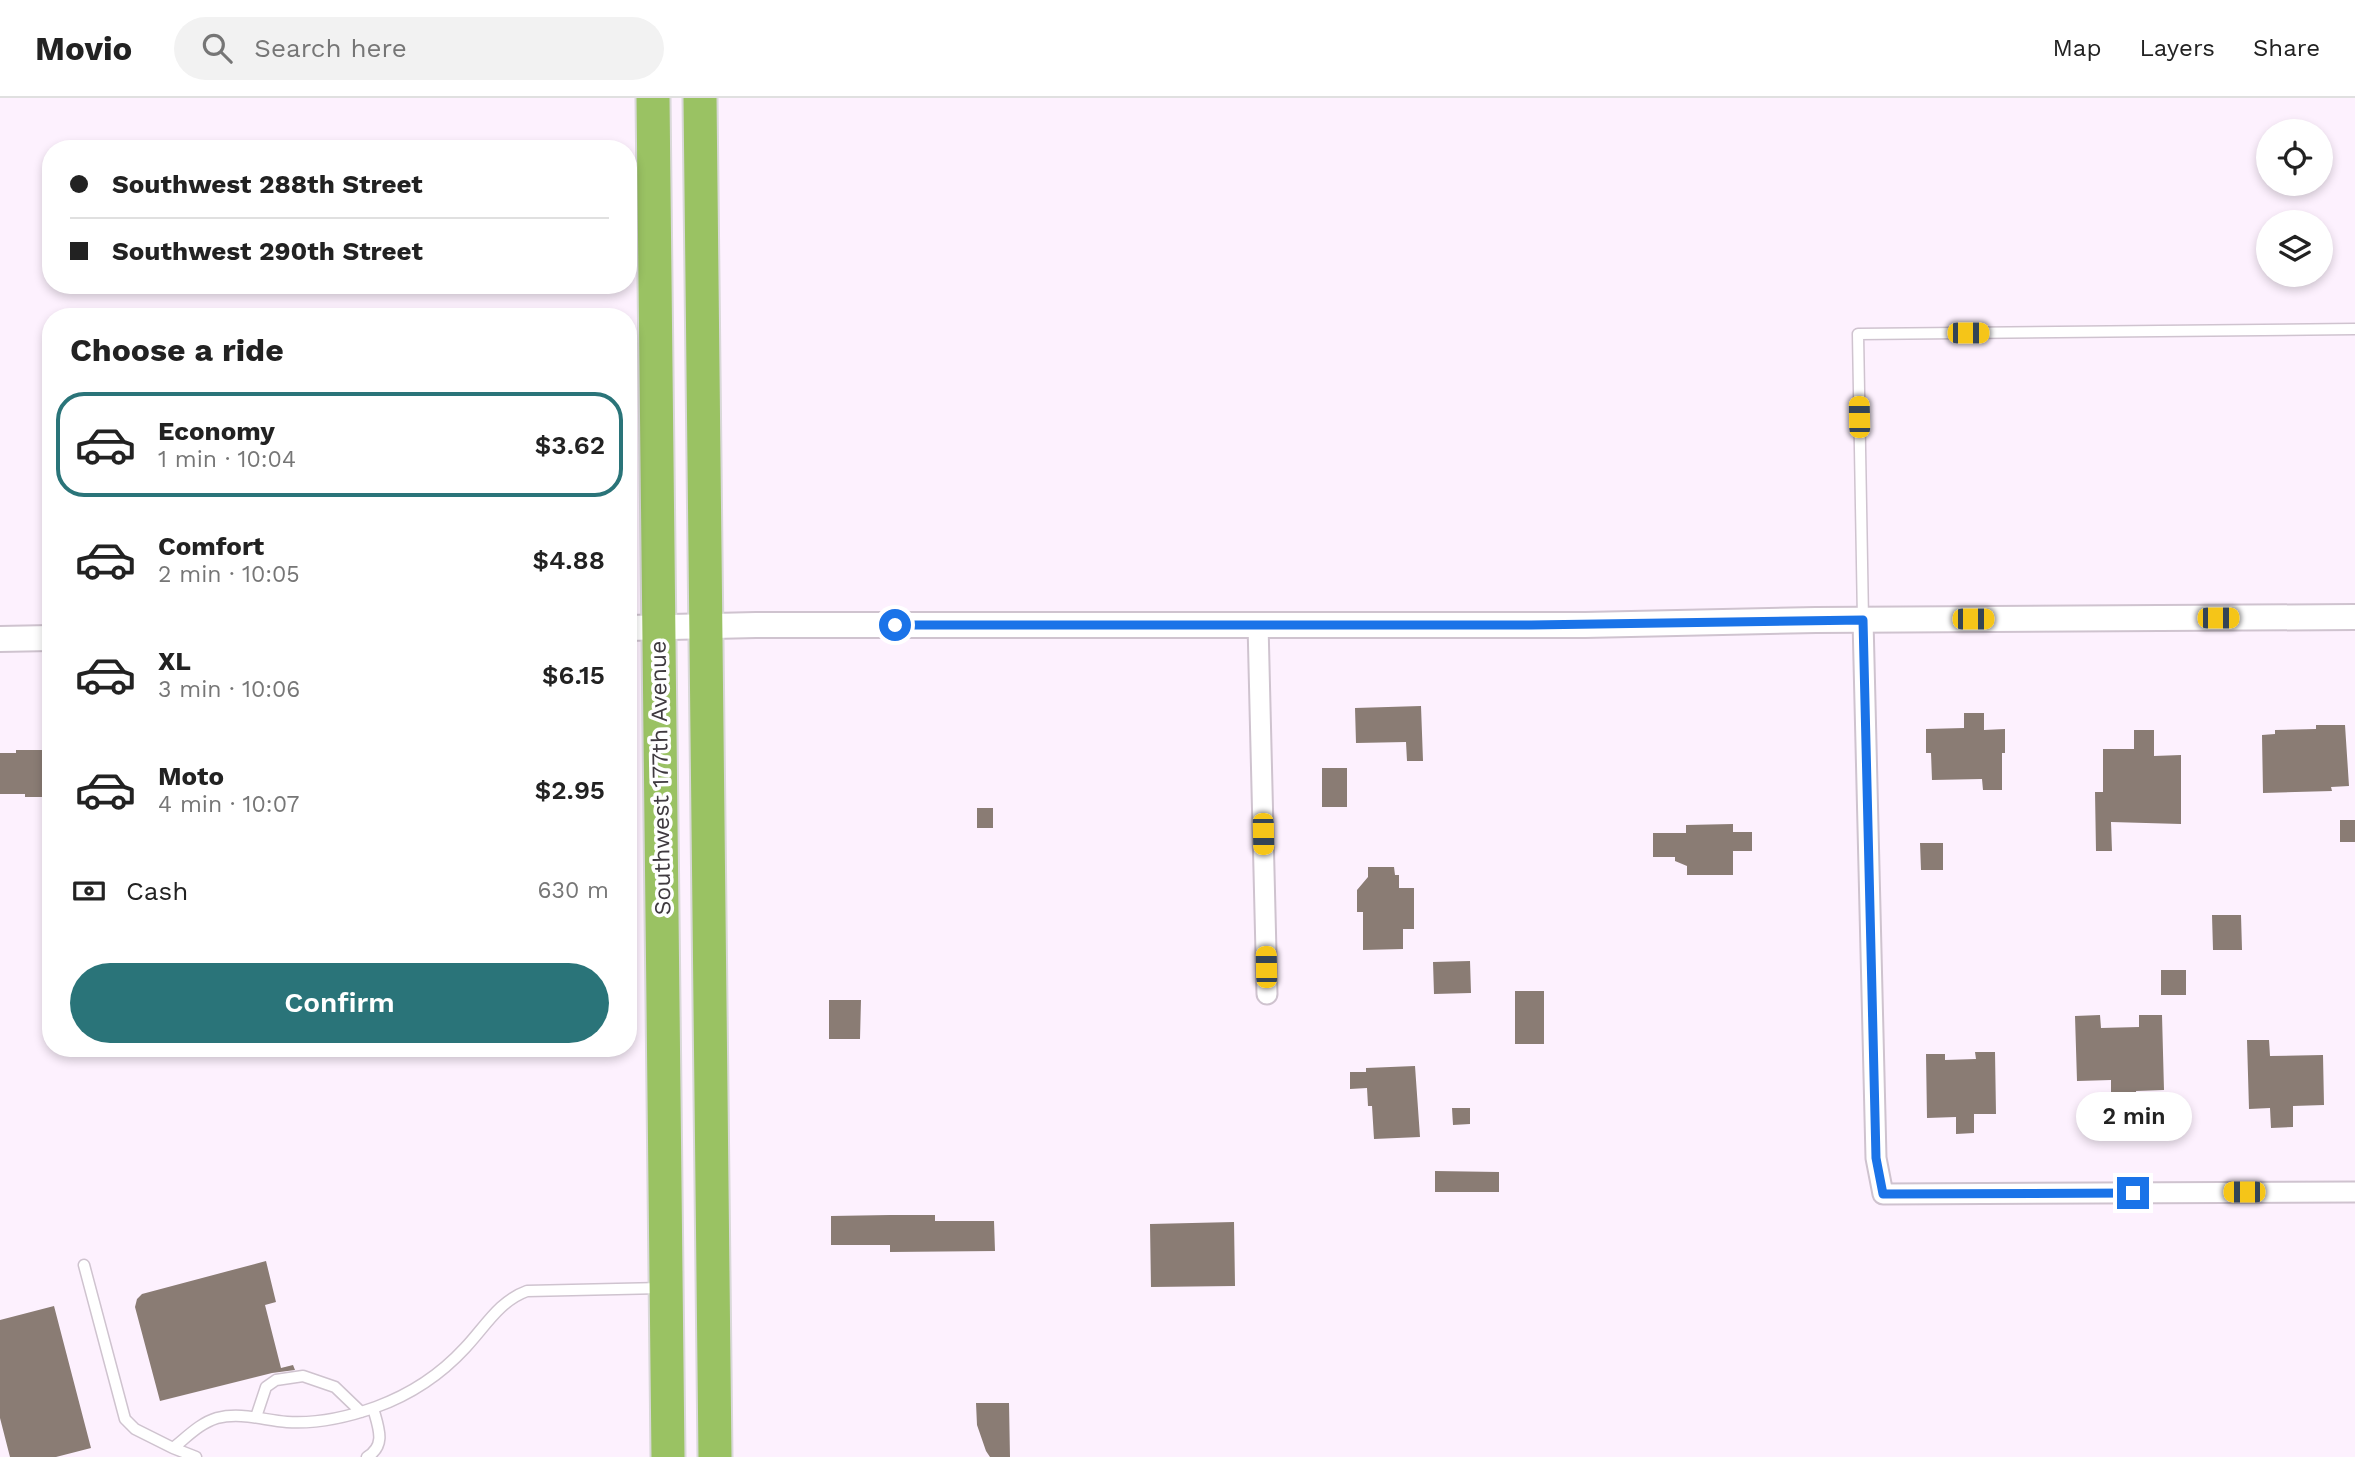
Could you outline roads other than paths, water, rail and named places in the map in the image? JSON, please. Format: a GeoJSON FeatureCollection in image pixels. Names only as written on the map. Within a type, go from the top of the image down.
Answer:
{"type":"FeatureCollection","features":[{"type":"Feature","properties":{"kind":"highway","name":"Southwest 177th Avenue"},"geometry":{"type":"LineString","coordinates":[[653,98],[643,628],[666,1288],[668,1457]]}},
{"type":"Feature","properties":{"kind":"highway","name":"Southwest 177th Avenue"},"geometry":{"type":"LineString","coordinates":[[700,98],[715,1457]]}},
{"type":"Feature","properties":{"kind":"street"},"geometry":{"type":"LineString","coordinates":[[643,628],[706,625],[1572,625],[2355,617]]}},
{"type":"Feature","properties":{"kind":"street"},"geometry":{"type":"LineString","coordinates":[[1863,620],[1876,1158],[1883,1194],[2355,1192]]}},
{"type":"Feature","properties":{"kind":"street"},"geometry":{"type":"LineString","coordinates":[[1258,624],[1267,994]]}},
{"type":"Feature","properties":{"kind":"street"},"geometry":{"type":"LineString","coordinates":[[0,639],[42,638]]}},
{"type":"Feature","properties":{"kind":"lane"},"geometry":{"type":"LineString","coordinates":[[1863,620],[1858,334],[2355,329]]}},
{"type":"Feature","properties":{"kind":"lane"},"geometry":{"type":"LineString","coordinates":[[84,1265],[125,1419],[135,1429],[196,1457]]}},
{"type":"Feature","properties":{"kind":"lane"},"geometry":{"type":"LineString","coordinates":[[173,1448],[202,1425],[216,1419],[240,1416],[306,1422],[340,1418],[405,1394],[442,1369],[465,1349],[503,1305],[527,1291],[666,1288]]}},
{"type":"Feature","properties":{"kind":"lane"},"geometry":{"type":"LineString","coordinates":[[256,1417],[266,1387],[276,1380],[303,1376],[335,1387],[362,1412]]}},
{"type":"Feature","properties":{"kind":"lane"},"geometry":{"type":"LineString","coordinates":[[367,1457],[378,1449],[381,1439],[373,1408]]}}]}
